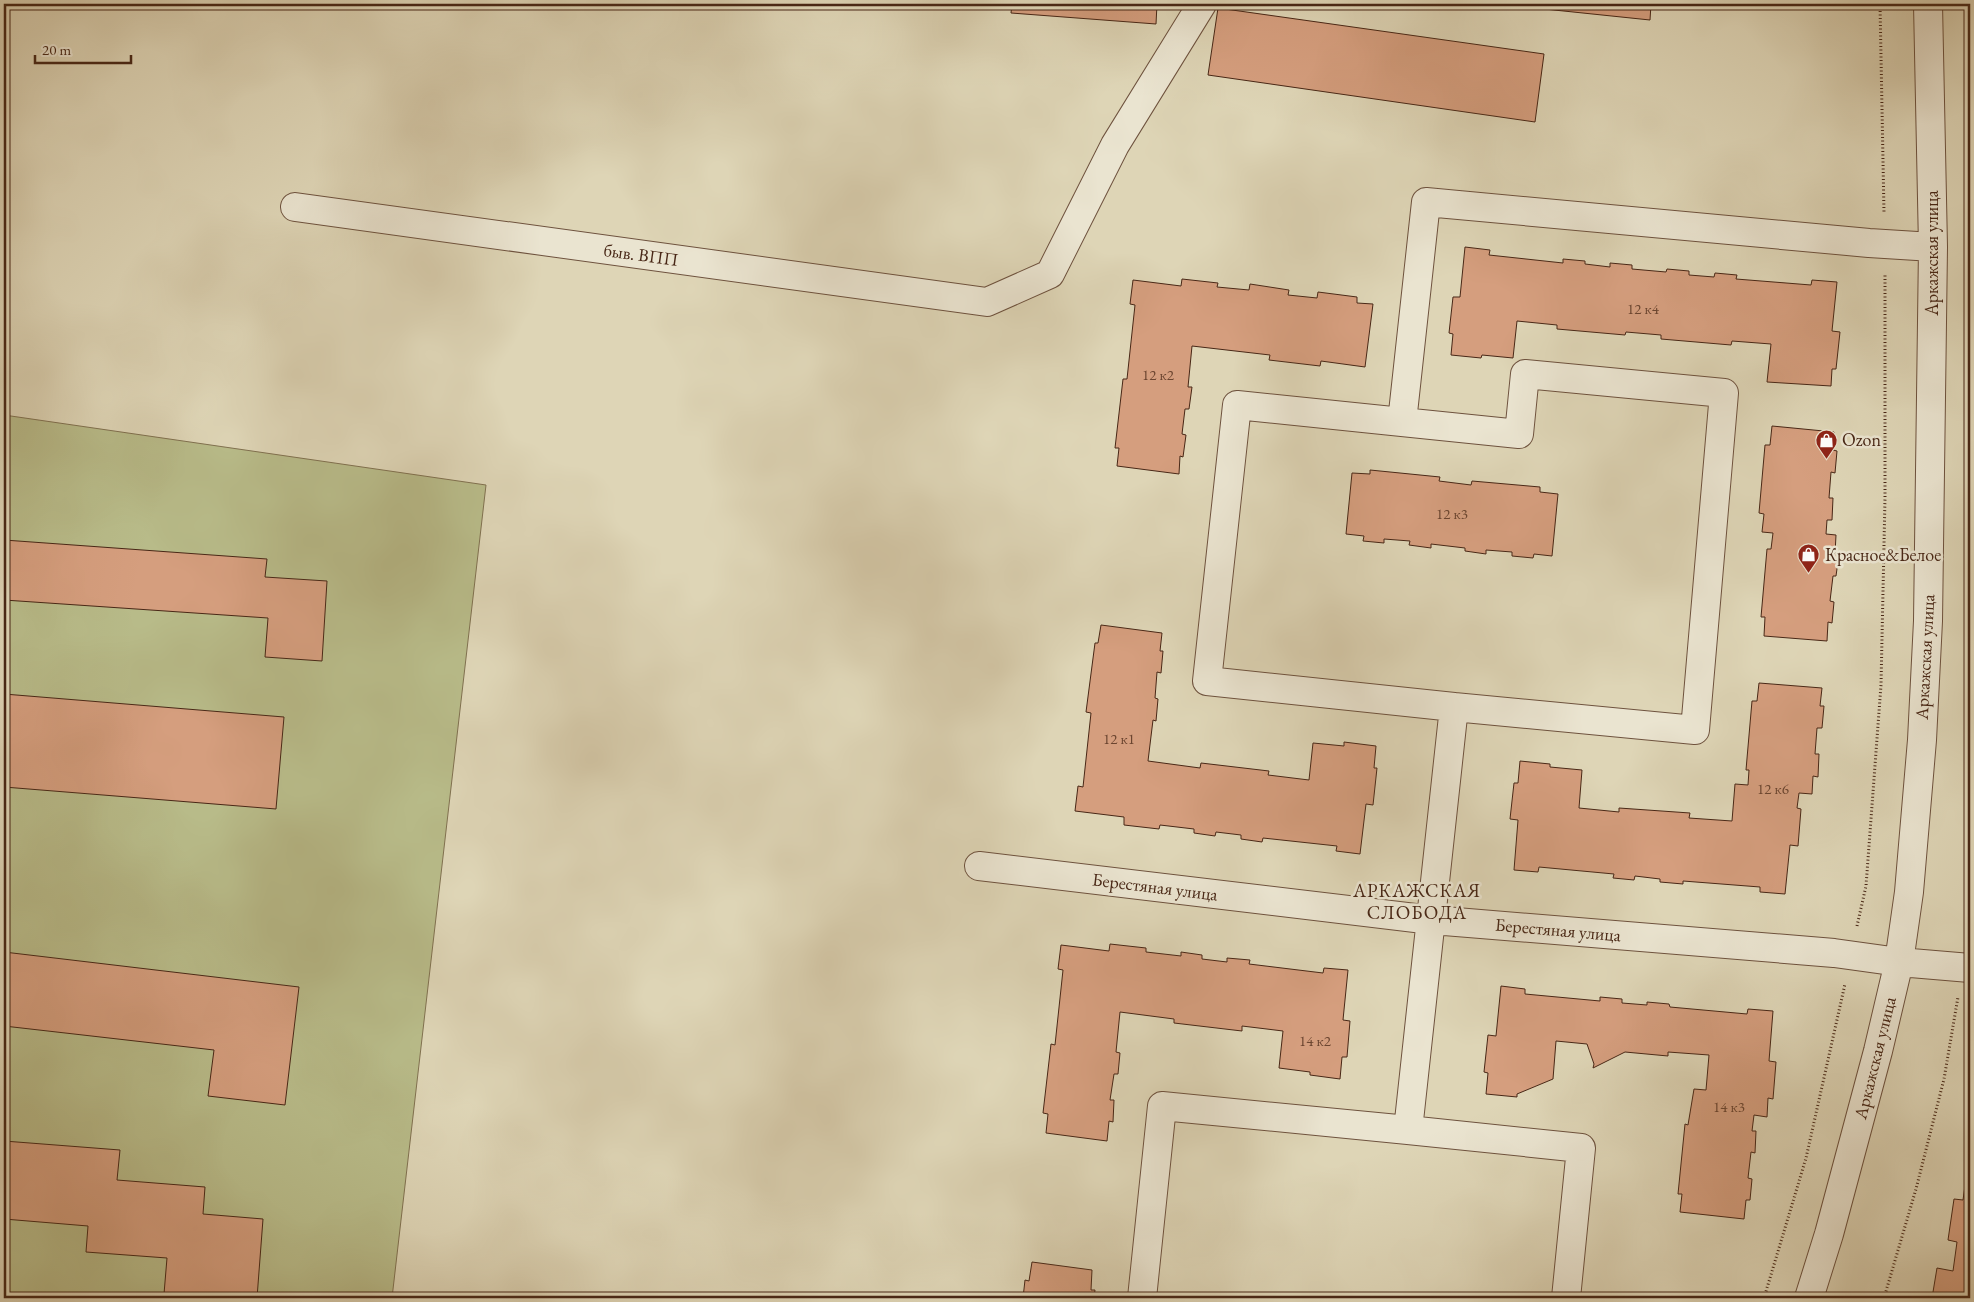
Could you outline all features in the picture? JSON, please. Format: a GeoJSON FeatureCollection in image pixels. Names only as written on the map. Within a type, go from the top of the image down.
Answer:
{"type":"FeatureCollection","features":[{"type":"Feature","properties":{"kind":"street","name":"быв. ВПП"},"geometry":{"type":"LineString","coordinates":[[295,208],[987,302],[1050,274],[1115,145],[1202,4]]}},
{"type":"Feature","properties":{"kind":"street","name":"Аркажская улица"},"geometry":{"type":"LineString","coordinates":[[1810,1298],[1832,1224],[1878,1051],[1899,962],[1909,892],[1922,740],[1928,621],[1933,247],[1928,4]]}},
{"type":"Feature","properties":{"kind":"street"},"geometry":{"type":"LineString","coordinates":[[1402,422],[1426,202],[1933,247]]}},
{"type":"Feature","properties":{"kind":"street"},"geometry":{"type":"LineString","coordinates":[[1525,374],[1724,393],[1696,730],[1207,681],[1237,405],[1402,422],[1519,434],[1525,374]]}},
{"type":"Feature","properties":{"kind":"street"},"geometry":{"type":"LineString","coordinates":[[1408,1130],[1454,706]]}},
{"type":"Feature","properties":{"kind":"street","name":"Берестяная улица"},"geometry":{"type":"LineString","coordinates":[[979,866],[1432,920],[1850,955],[1899,962],[1967,967]]}},
{"type":"Feature","properties":{"kind":"street"},"geometry":{"type":"LineString","coordinates":[[1142,1298],[1162,1106],[1581,1148],[1566,1298]]}},
{"type":"Feature","properties":{"kind":"path"},"geometry":{"type":"LineString","coordinates":[[1764,1298],[1806,1158],[1866,886],[1881,685],[1885,498]]}},
{"type":"Feature","properties":{"kind":"path"},"geometry":{"type":"LineString","coordinates":[[1884,1298],[1916,1189],[1944,1079],[1967,967],[1970,928]]}},
{"type":"Feature","properties":{"kind":"green space"},"geometry":{"type":"Polygon","coordinates":[[[4,415],[486,485],[392,1298],[4,1298],[4,415]]]}},
{"type":"Feature","properties":{"kind":"building"},"geometry":{"type":"Polygon","coordinates":[[[1012,4],[1157,4],[1156,24],[1011,13],[1012,4]]]}},
{"type":"Feature","properties":{"kind":"building"},"geometry":{"type":"Polygon","coordinates":[[[1506,4],[1651,4],[1650,20],[1506,4]]]}},
{"type":"Feature","properties":{"kind":"building"},"geometry":{"type":"Polygon","coordinates":[[[1218,8],[1544,54],[1535,122],[1208,75],[1218,8]]]}},
{"type":"Feature","properties":{"kind":"building"},"geometry":{"type":"Polygon","coordinates":[[[1465,247],[1490,250],[1489,255],[1563,263],[1563,259],[1585,261],[1585,264],[1610,267],[1610,263],[1632,265],[1632,269],[1666,272],[1667,269],[1689,271],[1689,275],[1714,277],[1715,273],[1737,275],[1736,279],[1811,285],[1812,280],[1837,282],[1832,331],[1840,332],[1836,369],[1832,369],[1831,386],[1767,382],[1771,344],[1732,341],[1731,345],[1661,339],[1661,335],[1626,332],[1625,335],[1557,329],[1557,325],[1517,321],[1513,358],[1482,355],[1481,358],[1451,355],[1453,334],[1449,333],[1453,297],[1460,297],[1465,247]]]}},
{"type":"Feature","properties":{"kind":"building"},"geometry":{"type":"Polygon","coordinates":[[[1182,279],[1218,283],[1217,287],[1249,290],[1250,284],[1289,290],[1288,295],[1317,298],[1318,292],[1357,297],[1357,303],[1373,304],[1365,367],[1321,361],[1320,366],[1269,360],[1270,355],[1192,346],[1188,387],[1192,387],[1189,409],[1185,409],[1182,434],[1186,435],[1183,457],[1180,456],[1179,474],[1117,466],[1119,448],[1115,448],[1123,379],[1127,379],[1135,305],[1130,304],[1133,280],[1181,286],[1182,279]]]}},
{"type":"Feature","properties":{"kind":"building"},"geometry":{"type":"Polygon","coordinates":[[[1772,426],[1834,432],[1833,450],[1837,451],[1835,473],[1831,472],[1829,498],[1833,498],[1832,520],[1827,520],[1826,534],[1836,535],[1835,554],[1839,554],[1836,576],[1833,576],[1830,601],[1834,602],[1832,623],[1828,622],[1827,641],[1764,636],[1765,617],[1761,617],[1767,549],[1771,549],[1773,533],[1762,532],[1764,514],[1759,513],[1765,445],[1770,445],[1772,426]]]}},
{"type":"Feature","properties":{"kind":"building"},"geometry":{"type":"Polygon","coordinates":[[[1370,470],[1440,477],[1439,481],[1471,485],[1472,481],[1540,487],[1540,492],[1558,494],[1552,556],[1534,554],[1533,558],[1512,556],[1512,552],[1486,550],[1486,554],[1465,551],[1465,548],[1431,544],[1431,548],[1409,545],[1410,541],[1384,539],[1384,543],[1363,541],[1364,536],[1346,534],[1352,473],[1370,474],[1370,470]]]}},
{"type":"Feature","properties":{"kind":"building"},"geometry":{"type":"Polygon","coordinates":[[[4,540],[267,559],[265,577],[327,581],[322,661],[265,657],[268,618],[4,600],[4,540]]]}},
{"type":"Feature","properties":{"kind":"building"},"geometry":{"type":"Polygon","coordinates":[[[1101,625],[1162,633],[1160,651],[1163,651],[1161,673],[1157,672],[1155,698],[1158,699],[1156,721],[1153,720],[1148,761],[1200,768],[1201,763],[1269,771],[1268,775],[1309,780],[1313,743],[1344,746],[1344,742],[1376,746],[1374,768],[1377,768],[1373,805],[1366,804],[1360,854],[1336,851],[1337,846],[1263,838],[1262,842],[1241,839],[1241,835],[1216,832],[1215,836],[1194,833],[1194,829],[1160,825],[1159,829],[1124,825],[1124,817],[1075,811],[1078,786],[1083,787],[1091,713],[1086,712],[1095,643],[1098,643],[1101,625]]]}},
{"type":"Feature","properties":{"kind":"building"},"geometry":{"type":"Polygon","coordinates":[[[1759,683],[1822,688],[1820,706],[1824,706],[1822,728],[1817,728],[1815,754],[1819,754],[1818,777],[1813,776],[1812,794],[1799,793],[1797,808],[1801,809],[1798,846],[1790,845],[1785,894],[1760,892],[1760,887],[1683,881],[1683,884],[1660,882],[1660,879],[1635,876],[1634,880],[1613,878],[1614,874],[1539,867],[1538,872],[1514,870],[1518,820],[1510,819],[1514,783],[1518,783],[1520,761],[1550,764],[1550,767],[1582,770],[1579,808],[1619,812],[1619,808],[1690,813],[1689,818],[1732,821],[1735,784],[1748,785],[1749,770],[1746,770],[1752,701],[1757,701],[1759,683]]]}},
{"type":"Feature","properties":{"kind":"building"},"geometry":{"type":"Polygon","coordinates":[[[4,694],[284,717],[276,809],[4,787],[4,694]]]}},
{"type":"Feature","properties":{"kind":"building"},"geometry":{"type":"Polygon","coordinates":[[[1110,944],[1146,948],[1146,952],[1181,956],[1181,952],[1202,955],[1202,959],[1227,962],[1227,958],[1250,960],[1249,964],[1323,973],[1324,968],[1348,970],[1343,1020],[1350,1021],[1347,1057],[1342,1057],[1340,1079],[1310,1075],[1310,1072],[1279,1068],[1283,1031],[1242,1026],[1242,1031],[1174,1023],[1174,1019],[1120,1012],[1116,1052],[1120,1053],[1118,1074],[1114,1074],[1110,1100],[1114,1100],[1113,1122],[1109,1121],[1107,1141],[1046,1133],[1048,1114],[1043,1113],[1051,1044],[1055,1045],[1063,970],[1058,969],[1061,945],[1109,951],[1110,944]]]}},
{"type":"Feature","properties":{"kind":"building"},"geometry":{"type":"Polygon","coordinates":[[[4,952],[299,987],[285,1105],[208,1096],[214,1050],[4,1026],[4,952]]]}},
{"type":"Feature","properties":{"kind":"building"},"geometry":{"type":"Polygon","coordinates":[[[1501,986],[1525,989],[1525,994],[1600,1001],[1600,997],[1622,999],[1622,1003],[1647,1005],[1647,1002],[1669,1004],[1670,1007],[1747,1014],[1748,1009],[1773,1011],[1769,1061],[1776,1062],[1773,1099],[1768,1098],[1767,1117],[1754,1115],[1752,1131],[1756,1131],[1755,1153],[1751,1152],[1748,1178],[1752,1179],[1750,1200],[1746,1200],[1744,1219],[1680,1212],[1682,1194],[1678,1194],[1685,1124],[1688,1125],[1694,1089],[1706,1090],[1709,1055],[1668,1052],[1668,1056],[1625,1052],[1593,1068],[1594,1064],[1587,1044],[1556,1041],[1553,1079],[1517,1094],[1517,1097],[1486,1094],[1488,1073],[1484,1072],[1488,1035],[1496,1036],[1501,986]]]}},
{"type":"Feature","properties":{"kind":"building"},"geometry":{"type":"Polygon","coordinates":[[[4,1141],[120,1150],[117,1180],[205,1187],[203,1214],[263,1219],[257,1298],[218,1298],[164,1294],[167,1258],[86,1252],[88,1226],[4,1219],[4,1141]]]}},
{"type":"Feature","properties":{"kind":"building"},"geometry":{"type":"Polygon","coordinates":[[[1968,1164],[1970,1165],[1970,1298],[1932,1298],[1937,1268],[1953,1271],[1957,1242],[1948,1240],[1954,1199],[1963,1200],[1968,1164]]]}},
{"type":"Feature","properties":{"kind":"building"},"geometry":{"type":"Polygon","coordinates":[[[1032,1262],[1092,1270],[1091,1290],[1095,1290],[1094,1298],[1023,1298],[1025,1280],[1029,1281],[1032,1262]]]}},
{"type":"Feature","properties":{"kind":"place","name":"Ozon"},"geometry":{"type":"Point","coordinates":[1826,459]}},
{"type":"Feature","properties":{"kind":"place","name":"Красное&Белое"},"geometry":{"type":"Point","coordinates":[1809,574]}},
{"type":"Feature","properties":{"kind":"district","name":"АРКАЖСКАЯ СЛОБОДА"},"geometry":{"type":"Point","coordinates":[1417,901]}}]}
